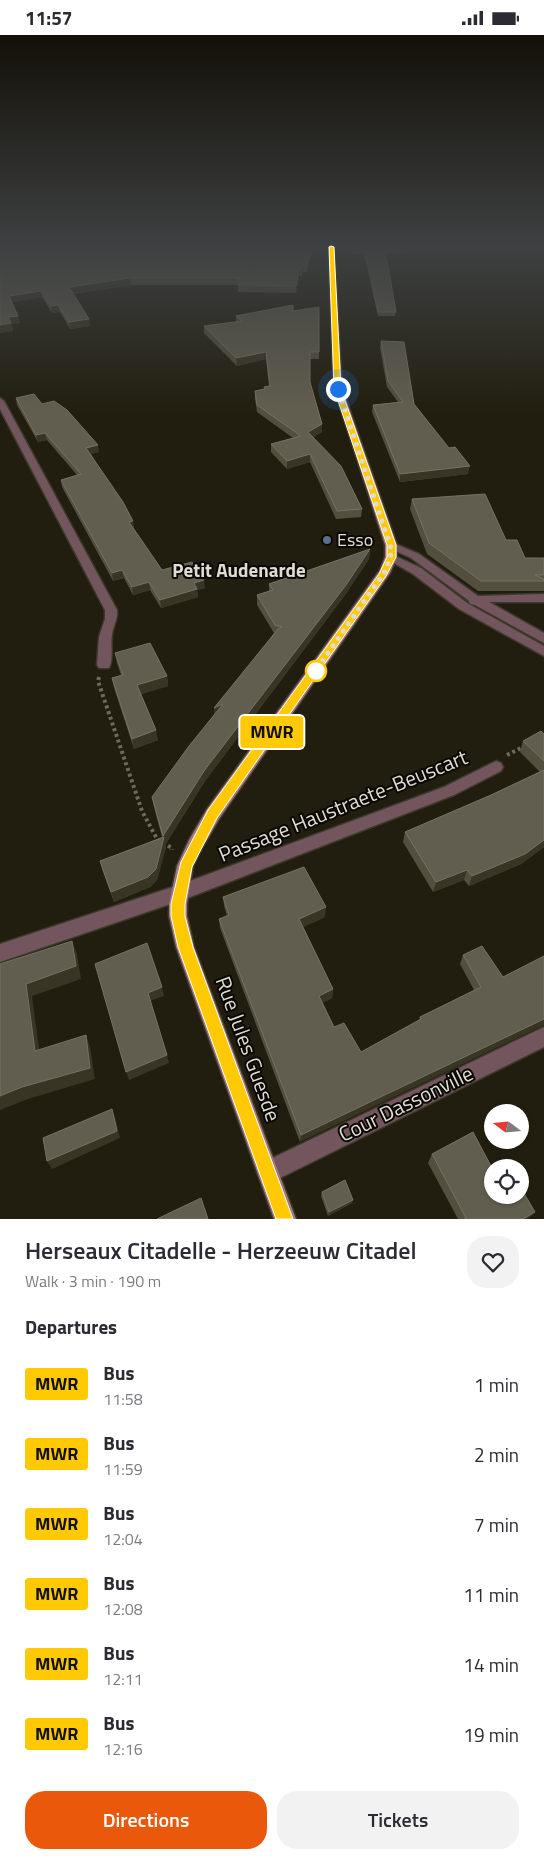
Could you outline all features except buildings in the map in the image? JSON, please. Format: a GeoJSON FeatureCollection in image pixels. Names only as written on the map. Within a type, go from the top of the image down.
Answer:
{"type":"FeatureCollection","features":[{"type":"Feature","properties":{"kind":"main road"},"geometry":{"type":"LineString","coordinates":[[334,302],[338,389],[391,551]]}},
{"type":"Feature","properties":{"kind":"main road","name":"Rue Jules Guesde"},"geometry":{"type":"LineString","coordinates":[[284,1219],[186,947],[178,916],[179,893],[189,856],[213,814],[383,574],[391,551]]}},
{"type":"Feature","properties":{"kind":"street"},"geometry":{"type":"LineString","coordinates":[[0,401],[111,610],[112,618],[106,632],[104,665]]}},
{"type":"Feature","properties":{"kind":"street"},"geometry":{"type":"LineString","coordinates":[[391,551],[415,556],[476,600],[544,639]]}},
{"type":"Feature","properties":{"kind":"street"},"geometry":{"type":"LineString","coordinates":[[391,551],[463,606],[544,652]]}},
{"type":"Feature","properties":{"kind":"street"},"geometry":{"type":"LineString","coordinates":[[463,606],[476,600],[489,598],[544,598]]}},
{"type":"Feature","properties":{"kind":"street","name":"Passage Haustraete-Beuscart"},"geometry":{"type":"LineString","coordinates":[[0,953],[179,893],[449,791],[496,767]]}},
{"type":"Feature","properties":{"kind":"street","name":"Cour Dassonville"},"geometry":{"type":"LineString","coordinates":[[268,1172],[544,1037]]}},
{"type":"Feature","properties":{"kind":"path"},"geometry":{"type":"LineString","coordinates":[[104,665],[98,681],[142,811],[157,839],[172,847],[170,857]]}},
{"type":"Feature","properties":{"kind":"path","name":"Passage Haustraete-Beuscart"},"geometry":{"type":"LineString","coordinates":[[496,767],[506,755],[529,744]]}},
{"type":"Feature","properties":{"kind":"bus line","name":"MWR"},"geometry":{"type":"LineString","coordinates":[[285,1219],[186,947],[180,928],[178,904],[185,866],[213,814],[386,570],[391,557],[392,545],[340,399],[336,381],[333,302]]}},
{"type":"Feature","properties":{"kind":"place","name":"Esso"},"geometry":{"type":"Point","coordinates":[327,540]}},
{"type":"Feature","properties":{"kind":"district","name":"Petit Audenarde"},"geometry":{"type":"Point","coordinates":[239,570]}},
{"type":"Feature","properties":{"kind":"route"},"geometry":{"type":"LineString","coordinates":[[316,671],[314,673],[386,570],[392,551],[392,545],[338,389]]}}]}
